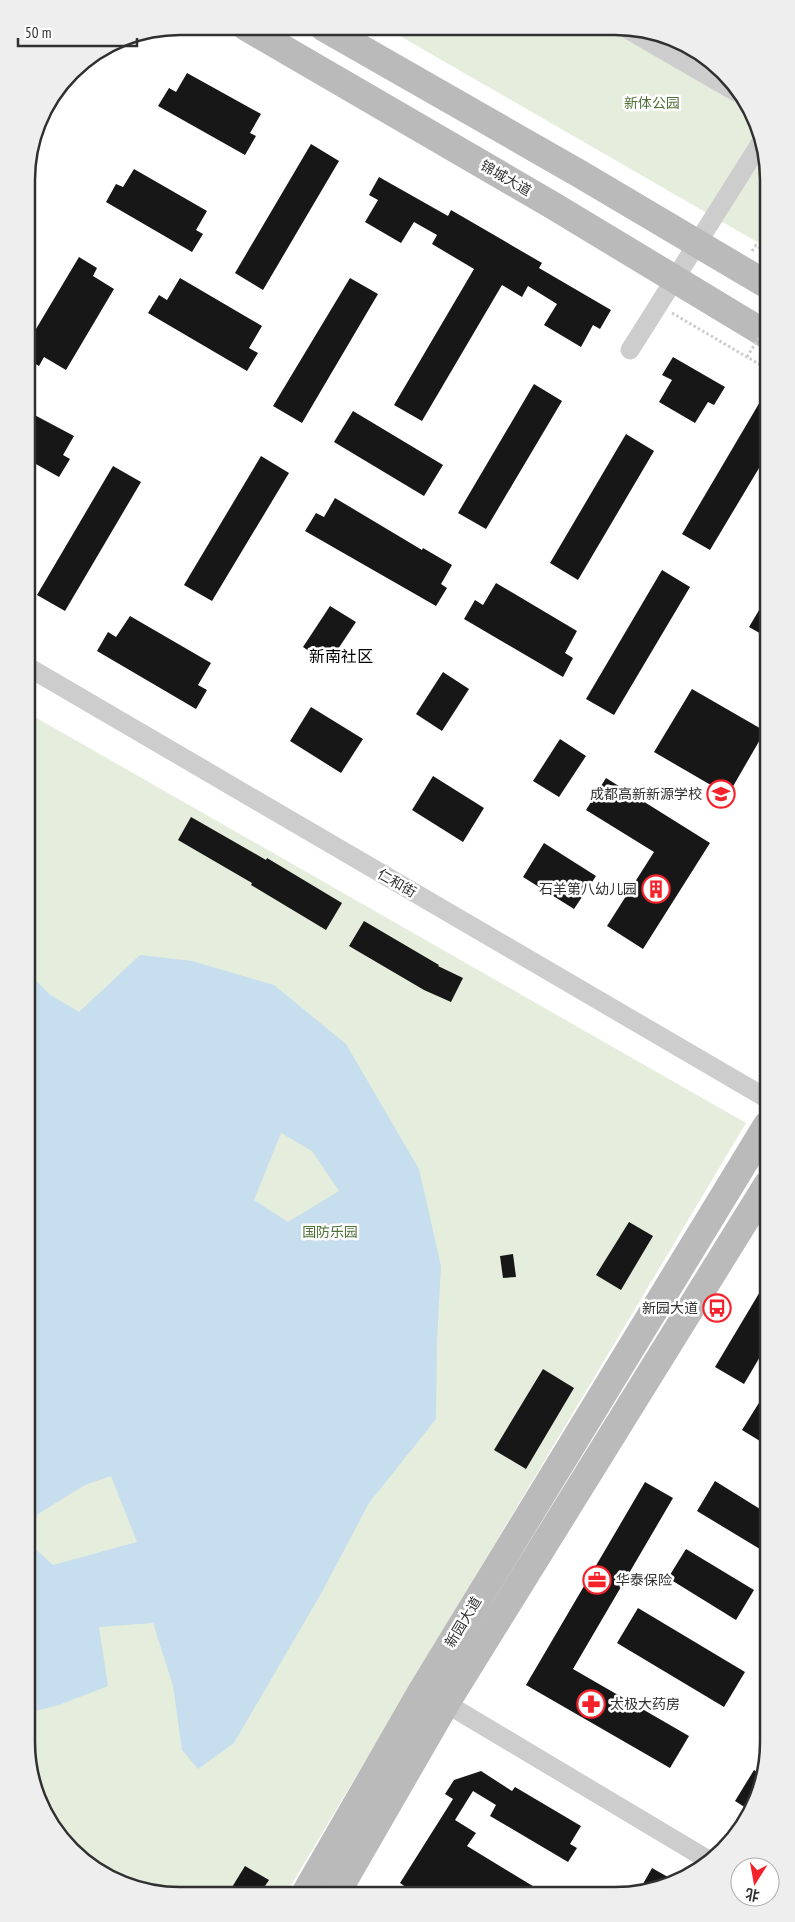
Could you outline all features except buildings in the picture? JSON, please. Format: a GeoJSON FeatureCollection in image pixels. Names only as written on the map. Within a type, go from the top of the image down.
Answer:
{"type":"FeatureCollection","features":[{"type":"Feature","properties":{"kind":"street","name":"锦城大道"},"geometry":{"type":"LineString","coordinates":[[260,35],[552,205],[760,331]]}},
{"type":"Feature","properties":{"kind":"street"},"geometry":{"type":"LineString","coordinates":[[337,35],[572,169],[760,281]]}},
{"type":"Feature","properties":{"kind":"street"},"geometry":{"type":"LineString","coordinates":[[642,38],[725,86]]}},
{"type":"Feature","properties":{"kind":"street"},"geometry":{"type":"LineString","coordinates":[[630,350],[757,149]]}},
{"type":"Feature","properties":{"kind":"street","name":"仁和街"},"geometry":{"type":"LineString","coordinates":[[35,671],[760,1094]]}},
{"type":"Feature","properties":{"kind":"street","name":"新园大道"},"geometry":{"type":"LineString","coordinates":[[309,1887],[423,1689],[760,1135]]}},
{"type":"Feature","properties":{"kind":"street","name":"新园大道"},"geometry":{"type":"LineString","coordinates":[[340,1887],[446,1703],[760,1196]]}},
{"type":"Feature","properties":{"kind":"street"},"geometry":{"type":"LineString","coordinates":[[423,1689],[703,1857]]}},
{"type":"Feature","properties":{"kind":"path"},"geometry":{"type":"LineString","coordinates":[[752,253],[756,245],[760,248]]}},
{"type":"Feature","properties":{"kind":"path"},"geometry":{"type":"LineString","coordinates":[[659,304],[760,365]]}},
{"type":"Feature","properties":{"kind":"path"},"geometry":{"type":"LineString","coordinates":[[746,357],[760,335]]}},
{"type":"Feature","properties":{"kind":"green space","name":"新体公园"},"geometry":{"type":"Polygon","coordinates":[[[398,35],[624,35],[662,43],[688,54],[718,77],[741,108],[749,125],[759,161],[760,244],[398,35]]]}},
{"type":"Feature","properties":{"kind":"green space","name":"国防乐园"},"geometry":{"type":"Polygon","coordinates":[[[35,717],[746,1123],[290,1887],[161,1886],[133,1879],[107,1868],[77,1845],[54,1814],[46,1797],[36,1761],[35,1742],[35,717]]]}},
{"type":"Feature","properties":{"kind":"water"},"geometry":{"type":"Polygon","coordinates":[[[140,955],[192,961],[274,985],[346,1044],[419,1169],[441,1266],[437,1341],[436,1419],[369,1503],[322,1592],[234,1743],[198,1769],[182,1750],[173,1686],[153,1623],[99,1627],[108,1686],[59,1705],[35,1711],[35,1549],[53,1565],[137,1542],[111,1476],[85,1485],[38,1514],[35,1522],[35,979],[49,994],[79,1012],[140,955]],[[281,1133],[254,1200],[288,1222],[339,1191],[312,1151],[281,1133]]]}},
{"type":"Feature","properties":{"kind":"place","name":"成都高新新源学校"},"geometry":{"type":"Point","coordinates":[721,794]}},
{"type":"Feature","properties":{"kind":"place","name":"石羊第八幼儿园"},"geometry":{"type":"Point","coordinates":[656,889]}},
{"type":"Feature","properties":{"kind":"place","name":"新园大道"},"geometry":{"type":"Point","coordinates":[717,1308]}},
{"type":"Feature","properties":{"kind":"place","name":"华泰保险"},"geometry":{"type":"Point","coordinates":[597,1580]}},
{"type":"Feature","properties":{"kind":"place","name":"太极大药房"},"geometry":{"type":"Point","coordinates":[591,1704]}},
{"type":"Feature","properties":{"kind":"district","name":"新南社区"},"geometry":{"type":"Point","coordinates":[341,656]}}]}
